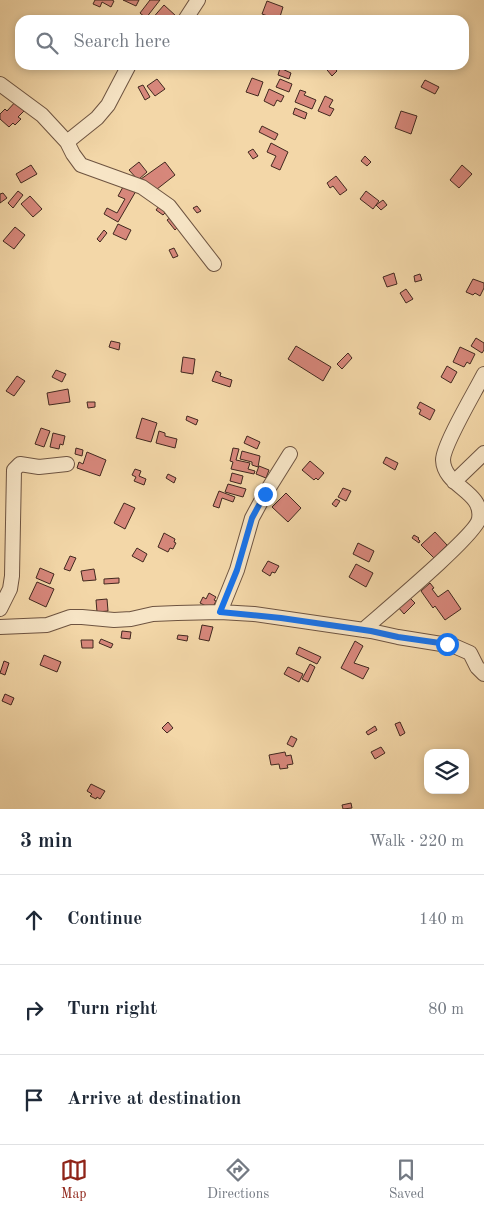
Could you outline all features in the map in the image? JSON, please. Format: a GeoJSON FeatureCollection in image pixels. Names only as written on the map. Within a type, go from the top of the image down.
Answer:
{"type":"FeatureCollection","features":[{"type":"Feature","properties":{"kind":"street"},"geometry":{"type":"LineString","coordinates":[[188,15],[198,0]]}},
{"type":"Feature","properties":{"kind":"street"},"geometry":{"type":"LineString","coordinates":[[67,142],[97,118],[108,105],[126,70]]}},
{"type":"Feature","properties":{"kind":"street"},"geometry":{"type":"LineString","coordinates":[[0,84],[42,115],[67,142],[72,154],[81,165],[142,187],[169,206],[214,264]]}},
{"type":"Feature","properties":{"kind":"street"},"geometry":{"type":"LineString","coordinates":[[363,630],[429,572],[472,531],[479,521],[476,502],[471,495],[454,482],[446,471],[443,459],[458,424],[484,374]]}},
{"type":"Feature","properties":{"kind":"street"},"geometry":{"type":"LineString","coordinates":[[454,482],[484,453]]}},
{"type":"Feature","properties":{"kind":"street"},"geometry":{"type":"LineString","coordinates":[[220,612],[237,570],[252,518],[290,454]]}},
{"type":"Feature","properties":{"kind":"street"},"geometry":{"type":"LineString","coordinates":[[0,609],[10,589],[12,576],[14,470],[20,464],[39,467],[67,464]]}},
{"type":"Feature","properties":{"kind":"street"},"geometry":{"type":"LineString","coordinates":[[0,627],[47,625],[70,617],[82,616],[114,620],[132,619],[153,614],[220,612],[281,618],[363,630],[461,648],[470,653],[477,667],[484,674]]}},
{"type":"Feature","properties":{"kind":"building"},"geometry":{"type":"Polygon","coordinates":[[[95,0],[114,1],[111,7],[102,2],[100,7],[93,4],[95,0]]]}},
{"type":"Feature","properties":{"kind":"building"},"geometry":{"type":"Polygon","coordinates":[[[123,0],[139,0],[136,6],[123,0]]]}},
{"type":"Feature","properties":{"kind":"building"},"geometry":{"type":"Polygon","coordinates":[[[150,0],[160,0],[148,15],[140,13],[150,0]]]}},
{"type":"Feature","properties":{"kind":"building"},"geometry":{"type":"Polygon","coordinates":[[[267,1],[283,7],[281,15],[262,14],[267,1]]]}},
{"type":"Feature","properties":{"kind":"building"},"geometry":{"type":"Polygon","coordinates":[[[164,5],[175,15],[155,15],[164,5]]]}},
{"type":"Feature","properties":{"kind":"building"},"geometry":{"type":"Polygon","coordinates":[[[279,70],[291,73],[289,79],[278,75],[279,70]]]}},
{"type":"Feature","properties":{"kind":"building"},"geometry":{"type":"Polygon","coordinates":[[[327,70],[337,71],[332,76],[327,70]]]}},
{"type":"Feature","properties":{"kind":"building"},"geometry":{"type":"Polygon","coordinates":[[[252,78],[263,82],[258,96],[246,92],[252,78]]]}},
{"type":"Feature","properties":{"kind":"building"},"geometry":{"type":"Polygon","coordinates":[[[157,79],[165,89],[155,96],[147,86],[157,79]]]}},
{"type":"Feature","properties":{"kind":"building"},"geometry":{"type":"Polygon","coordinates":[[[280,79],[292,84],[289,92],[276,87],[280,79]]]}},
{"type":"Feature","properties":{"kind":"building"},"geometry":{"type":"Polygon","coordinates":[[[425,80],[439,87],[435,94],[421,87],[425,80]]]}},
{"type":"Feature","properties":{"kind":"building"},"geometry":{"type":"Polygon","coordinates":[[[143,85],[150,97],[145,100],[138,87],[143,85]]]}},
{"type":"Feature","properties":{"kind":"building"},"geometry":{"type":"Polygon","coordinates":[[[269,89],[284,96],[281,102],[277,100],[274,106],[264,101],[269,89]]]}},
{"type":"Feature","properties":{"kind":"building"},"geometry":{"type":"Polygon","coordinates":[[[300,90],[306,92],[304,95],[316,100],[312,109],[295,102],[300,90]]]}},
{"type":"Feature","properties":{"kind":"building"},"geometry":{"type":"Polygon","coordinates":[[[325,96],[333,100],[329,107],[334,109],[330,116],[318,111],[325,96]]]}},
{"type":"Feature","properties":{"kind":"building"},"geometry":{"type":"Polygon","coordinates":[[[17,100],[26,109],[18,117],[21,119],[15,125],[13,123],[9,127],[0,119],[0,114],[5,109],[7,111],[17,100]]]}},
{"type":"Feature","properties":{"kind":"building"},"geometry":{"type":"Polygon","coordinates":[[[295,108],[307,113],[305,119],[293,114],[295,108]]]}},
{"type":"Feature","properties":{"kind":"building"},"geometry":{"type":"Polygon","coordinates":[[[401,111],[417,116],[411,134],[395,128],[401,111]]]}},
{"type":"Feature","properties":{"kind":"building"},"geometry":{"type":"Polygon","coordinates":[[[262,126],[278,134],[275,140],[259,132],[262,126]]]}},
{"type":"Feature","properties":{"kind":"building"},"geometry":{"type":"Polygon","coordinates":[[[271,143],[288,152],[280,170],[271,166],[276,156],[267,152],[271,143]]]}},
{"type":"Feature","properties":{"kind":"building"},"geometry":{"type":"Polygon","coordinates":[[[253,149],[258,156],[253,159],[248,152],[253,149]]]}},
{"type":"Feature","properties":{"kind":"building"},"geometry":{"type":"Polygon","coordinates":[[[365,156],[371,162],[367,166],[361,161],[365,156]]]}},
{"type":"Feature","properties":{"kind":"building"},"geometry":{"type":"Polygon","coordinates":[[[139,162],[147,172],[138,180],[129,170],[139,162]]]}},
{"type":"Feature","properties":{"kind":"building"},"geometry":{"type":"Polygon","coordinates":[[[165,162],[175,175],[152,193],[141,179],[165,162]]]}},
{"type":"Feature","properties":{"kind":"building"},"geometry":{"type":"Polygon","coordinates":[[[31,165],[37,174],[21,183],[16,174],[31,165]]]}},
{"type":"Feature","properties":{"kind":"building"},"geometry":{"type":"Polygon","coordinates":[[[462,165],[472,174],[459,188],[450,180],[462,165]]]}},
{"type":"Feature","properties":{"kind":"building"},"geometry":{"type":"Polygon","coordinates":[[[336,176],[347,190],[340,195],[333,186],[330,188],[327,183],[336,176]]]}},
{"type":"Feature","properties":{"kind":"building"},"geometry":{"type":"Polygon","coordinates":[[[123,187],[136,191],[118,222],[104,214],[107,208],[117,213],[125,199],[118,196],[123,187]]]}},
{"type":"Feature","properties":{"kind":"building"},"geometry":{"type":"Polygon","coordinates":[[[18,191],[23,195],[13,208],[8,203],[18,191]]]}},
{"type":"Feature","properties":{"kind":"building"},"geometry":{"type":"Polygon","coordinates":[[[366,191],[379,201],[373,209],[360,199],[366,191]]]}},
{"type":"Feature","properties":{"kind":"building"},"geometry":{"type":"Polygon","coordinates":[[[3,193],[7,198],[0,203],[0,194],[3,193]]]}},
{"type":"Feature","properties":{"kind":"building"},"geometry":{"type":"Polygon","coordinates":[[[30,196],[42,209],[33,217],[21,204],[30,196]]]}},
{"type":"Feature","properties":{"kind":"building"},"geometry":{"type":"Polygon","coordinates":[[[383,200],[387,205],[381,210],[376,205],[383,200]]]}},
{"type":"Feature","properties":{"kind":"building"},"geometry":{"type":"Polygon","coordinates":[[[159,206],[166,212],[163,215],[156,210],[159,206]]]}},
{"type":"Feature","properties":{"kind":"building"},"geometry":{"type":"Polygon","coordinates":[[[197,206],[201,211],[197,213],[193,208],[197,206]]]}},
{"type":"Feature","properties":{"kind":"building"},"geometry":{"type":"Polygon","coordinates":[[[171,217],[179,226],[175,230],[167,220],[171,217]]]}},
{"type":"Feature","properties":{"kind":"building"},"geometry":{"type":"Polygon","coordinates":[[[118,224],[131,230],[126,240],[113,234],[118,224]]]}},
{"type":"Feature","properties":{"kind":"building"},"geometry":{"type":"Polygon","coordinates":[[[15,227],[25,235],[14,249],[3,241],[15,227]]]}},
{"type":"Feature","properties":{"kind":"building"},"geometry":{"type":"Polygon","coordinates":[[[104,230],[107,233],[100,242],[97,239],[104,230]]]}},
{"type":"Feature","properties":{"kind":"building"},"geometry":{"type":"Polygon","coordinates":[[[174,248],[178,256],[173,258],[169,250],[174,248]]]}},
{"type":"Feature","properties":{"kind":"building"},"geometry":{"type":"Polygon","coordinates":[[[394,273],[397,284],[387,287],[383,277],[394,273]]]}},
{"type":"Feature","properties":{"kind":"building"},"geometry":{"type":"Polygon","coordinates":[[[420,274],[422,280],[415,282],[414,276],[420,274]]]}},
{"type":"Feature","properties":{"kind":"building"},"geometry":{"type":"Polygon","coordinates":[[[473,279],[484,283],[480,296],[475,293],[473,295],[466,292],[473,279]]]}},
{"type":"Feature","properties":{"kind":"building"},"geometry":{"type":"Polygon","coordinates":[[[406,289],[413,299],[406,303],[400,293],[406,289]]]}},
{"type":"Feature","properties":{"kind":"building"},"geometry":{"type":"Polygon","coordinates":[[[476,338],[484,343],[482,353],[471,346],[476,338]]]}},
{"type":"Feature","properties":{"kind":"building"},"geometry":{"type":"Polygon","coordinates":[[[111,341],[120,343],[119,350],[109,347],[111,341]]]}},
{"type":"Feature","properties":{"kind":"building"},"geometry":{"type":"Polygon","coordinates":[[[296,346],[331,367],[323,381],[288,359],[296,346]]]}},
{"type":"Feature","properties":{"kind":"building"},"geometry":{"type":"Polygon","coordinates":[[[460,347],[475,354],[470,364],[467,362],[464,367],[453,362],[460,347]]]}},
{"type":"Feature","properties":{"kind":"building"},"geometry":{"type":"Polygon","coordinates":[[[348,353],[352,358],[342,369],[337,364],[348,353]]]}},
{"type":"Feature","properties":{"kind":"building"},"geometry":{"type":"Polygon","coordinates":[[[183,357],[195,359],[193,374],[181,372],[183,357]]]}},
{"type":"Feature","properties":{"kind":"building"},"geometry":{"type":"Polygon","coordinates":[[[447,366],[457,372],[451,383],[441,377],[447,366]]]}},
{"type":"Feature","properties":{"kind":"building"},"geometry":{"type":"Polygon","coordinates":[[[56,370],[66,374],[62,382],[52,377],[56,370]]]}},
{"type":"Feature","properties":{"kind":"building"},"geometry":{"type":"Polygon","coordinates":[[[216,371],[221,373],[220,376],[232,380],[230,387],[212,381],[216,371]]]}},
{"type":"Feature","properties":{"kind":"building"},"geometry":{"type":"Polygon","coordinates":[[[17,376],[25,381],[14,396],[6,391],[17,376]]]}},
{"type":"Feature","properties":{"kind":"building"},"geometry":{"type":"Polygon","coordinates":[[[68,389],[70,402],[49,405],[47,393],[68,389]]]}},
{"type":"Feature","properties":{"kind":"building"},"geometry":{"type":"Polygon","coordinates":[[[87,402],[95,402],[95,407],[88,408],[87,402]]]}},
{"type":"Feature","properties":{"kind":"building"},"geometry":{"type":"Polygon","coordinates":[[[420,402],[435,410],[430,420],[419,414],[421,410],[417,408],[420,402]]]}},
{"type":"Feature","properties":{"kind":"building"},"geometry":{"type":"Polygon","coordinates":[[[187,416],[198,420],[196,425],[186,420],[187,416]]]}},
{"type":"Feature","properties":{"kind":"building"},"geometry":{"type":"Polygon","coordinates":[[[142,418],[157,423],[151,442],[136,438],[142,418]]]}},
{"type":"Feature","properties":{"kind":"building"},"geometry":{"type":"Polygon","coordinates":[[[41,428],[50,431],[44,447],[35,444],[41,428]]]}},
{"type":"Feature","properties":{"kind":"building"},"geometry":{"type":"Polygon","coordinates":[[[159,431],[165,433],[165,436],[177,439],[175,448],[156,443],[159,431]]]}},
{"type":"Feature","properties":{"kind":"building"},"geometry":{"type":"Polygon","coordinates":[[[53,433],[65,436],[63,445],[60,444],[59,449],[50,447],[53,433]]]}},
{"type":"Feature","properties":{"kind":"building"},"geometry":{"type":"Polygon","coordinates":[[[247,436],[260,442],[257,449],[244,443],[247,436]]]}},
{"type":"Feature","properties":{"kind":"building"},"geometry":{"type":"Polygon","coordinates":[[[76,448],[83,450],[82,456],[75,454],[76,448]]]}},
{"type":"Feature","properties":{"kind":"building"},"geometry":{"type":"Polygon","coordinates":[[[233,448],[239,449],[236,460],[250,463],[248,469],[255,471],[254,474],[231,469],[233,462],[230,461],[233,448]]]}},
{"type":"Feature","properties":{"kind":"building"},"geometry":{"type":"Polygon","coordinates":[[[242,451],[260,456],[258,467],[252,465],[252,462],[240,459],[242,451]]]}},
{"type":"Feature","properties":{"kind":"building"},"geometry":{"type":"Polygon","coordinates":[[[87,452],[106,460],[100,476],[77,468],[79,462],[83,464],[87,452]]]}},
{"type":"Feature","properties":{"kind":"building"},"geometry":{"type":"Polygon","coordinates":[[[386,457],[398,463],[395,470],[383,463],[386,457]]]}},
{"type":"Feature","properties":{"kind":"building"},"geometry":{"type":"Polygon","coordinates":[[[310,461],[324,473],[318,480],[316,478],[314,480],[302,470],[310,461]]]}},
{"type":"Feature","properties":{"kind":"building"},"geometry":{"type":"Polygon","coordinates":[[[259,466],[269,470],[266,478],[256,474],[259,466]]]}},
{"type":"Feature","properties":{"kind":"building"},"geometry":{"type":"Polygon","coordinates":[[[135,469],[141,471],[139,476],[146,479],[144,485],[134,481],[136,477],[132,475],[135,469]]]}},
{"type":"Feature","properties":{"kind":"building"},"geometry":{"type":"Polygon","coordinates":[[[232,473],[243,476],[241,484],[230,481],[232,473]]]}},
{"type":"Feature","properties":{"kind":"building"},"geometry":{"type":"Polygon","coordinates":[[[168,474],[176,478],[174,483],[166,478],[168,474]]]}},
{"type":"Feature","properties":{"kind":"building"},"geometry":{"type":"Polygon","coordinates":[[[228,484],[246,489],[243,497],[225,492],[228,484]]]}},
{"type":"Feature","properties":{"kind":"building"},"geometry":{"type":"Polygon","coordinates":[[[343,488],[351,491],[346,501],[338,497],[343,488]]]}},
{"type":"Feature","properties":{"kind":"building"},"geometry":{"type":"Polygon","coordinates":[[[219,491],[235,497],[233,502],[222,498],[219,508],[213,506],[219,491]]]}},
{"type":"Feature","properties":{"kind":"building"},"geometry":{"type":"Polygon","coordinates":[[[286,493],[301,508],[288,522],[272,507],[286,493]]]}},
{"type":"Feature","properties":{"kind":"building"},"geometry":{"type":"Polygon","coordinates":[[[336,499],[340,501],[336,507],[332,504],[336,499]]]}},
{"type":"Feature","properties":{"kind":"building"},"geometry":{"type":"Polygon","coordinates":[[[124,503],[135,508],[125,529],[114,523],[124,503]]]}},
{"type":"Feature","properties":{"kind":"building"},"geometry":{"type":"Polygon","coordinates":[[[435,532],[447,545],[434,558],[421,545],[435,532]]]}},
{"type":"Feature","properties":{"kind":"building"},"geometry":{"type":"Polygon","coordinates":[[[164,533],[175,539],[174,542],[176,543],[173,549],[170,548],[168,552],[158,547],[164,533]]]}},
{"type":"Feature","properties":{"kind":"building"},"geometry":{"type":"Polygon","coordinates":[[[414,535],[419,538],[419,543],[412,538],[414,535]]]}},
{"type":"Feature","properties":{"kind":"building"},"geometry":{"type":"Polygon","coordinates":[[[358,543],[374,551],[369,562],[353,554],[358,543]]]}},
{"type":"Feature","properties":{"kind":"building"},"geometry":{"type":"Polygon","coordinates":[[[137,548],[147,554],[143,562],[132,556],[137,548]]]}},
{"type":"Feature","properties":{"kind":"building"},"geometry":{"type":"Polygon","coordinates":[[[70,556],[76,558],[70,571],[64,569],[70,556]]]}},
{"type":"Feature","properties":{"kind":"building"},"geometry":{"type":"Polygon","coordinates":[[[268,561],[279,566],[275,573],[272,572],[270,576],[262,571],[268,561]]]}},
{"type":"Feature","properties":{"kind":"building"},"geometry":{"type":"Polygon","coordinates":[[[356,564],[373,573],[366,587],[349,577],[356,564]]]}},
{"type":"Feature","properties":{"kind":"building"},"geometry":{"type":"Polygon","coordinates":[[[40,568],[54,574],[50,584],[36,578],[40,568]]]}},
{"type":"Feature","properties":{"kind":"building"},"geometry":{"type":"Polygon","coordinates":[[[94,569],[96,580],[83,581],[81,571],[94,569]]]}},
{"type":"Feature","properties":{"kind":"building"},"geometry":{"type":"Polygon","coordinates":[[[119,578],[119,583],[104,584],[104,579],[119,578]]]}},
{"type":"Feature","properties":{"kind":"building"},"geometry":{"type":"Polygon","coordinates":[[[37,582],[54,589],[46,607],[29,599],[37,582]]]}},
{"type":"Feature","properties":{"kind":"building"},"geometry":{"type":"Polygon","coordinates":[[[430,583],[438,597],[448,590],[461,609],[445,620],[435,606],[433,608],[421,591],[430,583]]]}},
{"type":"Feature","properties":{"kind":"building"},"geometry":{"type":"Polygon","coordinates":[[[209,593],[216,597],[212,609],[200,603],[203,597],[206,599],[209,593]]]}},
{"type":"Feature","properties":{"kind":"building"},"geometry":{"type":"Polygon","coordinates":[[[409,597],[415,603],[404,614],[398,607],[409,597]]]}},
{"type":"Feature","properties":{"kind":"building"},"geometry":{"type":"Polygon","coordinates":[[[107,599],[108,611],[97,612],[96,600],[107,599]]]}},
{"type":"Feature","properties":{"kind":"building"},"geometry":{"type":"Polygon","coordinates":[[[202,625],[213,627],[209,641],[199,639],[202,625]]]}},
{"type":"Feature","properties":{"kind":"building"},"geometry":{"type":"Polygon","coordinates":[[[122,631],[131,632],[130,639],[121,638],[122,631]]]}},
{"type":"Feature","properties":{"kind":"building"},"geometry":{"type":"Polygon","coordinates":[[[178,635],[188,636],[187,641],[177,639],[178,635]]]}},
{"type":"Feature","properties":{"kind":"building"},"geometry":{"type":"Polygon","coordinates":[[[101,639],[113,644],[111,648],[99,643],[101,639]]]}},
{"type":"Feature","properties":{"kind":"building"},"geometry":{"type":"Polygon","coordinates":[[[81,640],[93,640],[93,648],[82,648],[81,640]]]}},
{"type":"Feature","properties":{"kind":"building"},"geometry":{"type":"Polygon","coordinates":[[[355,641],[363,646],[354,663],[369,668],[363,679],[341,668],[355,641]]]}},
{"type":"Feature","properties":{"kind":"building"},"geometry":{"type":"Polygon","coordinates":[[[299,647],[321,657],[317,664],[296,654],[299,647]]]}},
{"type":"Feature","properties":{"kind":"building"},"geometry":{"type":"Polygon","coordinates":[[[44,655],[61,662],[57,672],[40,665],[44,655]]]}},
{"type":"Feature","properties":{"kind":"building"},"geometry":{"type":"Polygon","coordinates":[[[4,661],[9,663],[5,675],[0,673],[4,661]]]}},
{"type":"Feature","properties":{"kind":"building"},"geometry":{"type":"Polygon","coordinates":[[[310,664],[315,667],[308,682],[302,679],[310,664]]]}},
{"type":"Feature","properties":{"kind":"building"},"geometry":{"type":"Polygon","coordinates":[[[288,667],[303,674],[299,682],[284,674],[288,667]]]}},
{"type":"Feature","properties":{"kind":"building"},"geometry":{"type":"Polygon","coordinates":[[[5,694],[14,698],[11,705],[2,701],[5,694]]]}},
{"type":"Feature","properties":{"kind":"building"},"geometry":{"type":"Polygon","coordinates":[[[168,722],[173,728],[167,733],[162,728],[168,722]]]}},
{"type":"Feature","properties":{"kind":"building"},"geometry":{"type":"Polygon","coordinates":[[[400,722],[405,733],[400,736],[395,724],[400,722]]]}},
{"type":"Feature","properties":{"kind":"building"},"geometry":{"type":"Polygon","coordinates":[[[375,726],[377,730],[368,735],[366,732],[375,726]]]}},
{"type":"Feature","properties":{"kind":"building"},"geometry":{"type":"Polygon","coordinates":[[[291,736],[297,739],[293,747],[287,744],[291,736]]]}},
{"type":"Feature","properties":{"kind":"building"},"geometry":{"type":"Polygon","coordinates":[[[381,747],[385,753],[375,759],[371,752],[381,747]]]}},
{"type":"Feature","properties":{"kind":"building"},"geometry":{"type":"Polygon","coordinates":[[[285,752],[286,756],[291,755],[293,764],[287,765],[288,768],[280,769],[279,764],[271,765],[269,755],[285,752]]]}},
{"type":"Feature","properties":{"kind":"building"},"geometry":{"type":"Polygon","coordinates":[[[91,784],[105,791],[100,799],[90,796],[92,794],[87,791],[91,784]]]}},
{"type":"Feature","properties":{"kind":"building"},"geometry":{"type":"Polygon","coordinates":[[[351,803],[352,808],[343,809],[342,805],[351,803]]]}},
{"type":"Feature","properties":{"kind":"route"},"geometry":{"type":"LineString","coordinates":[[265,494],[252,518],[237,570],[220,612],[254,614],[447,644]]}}]}
